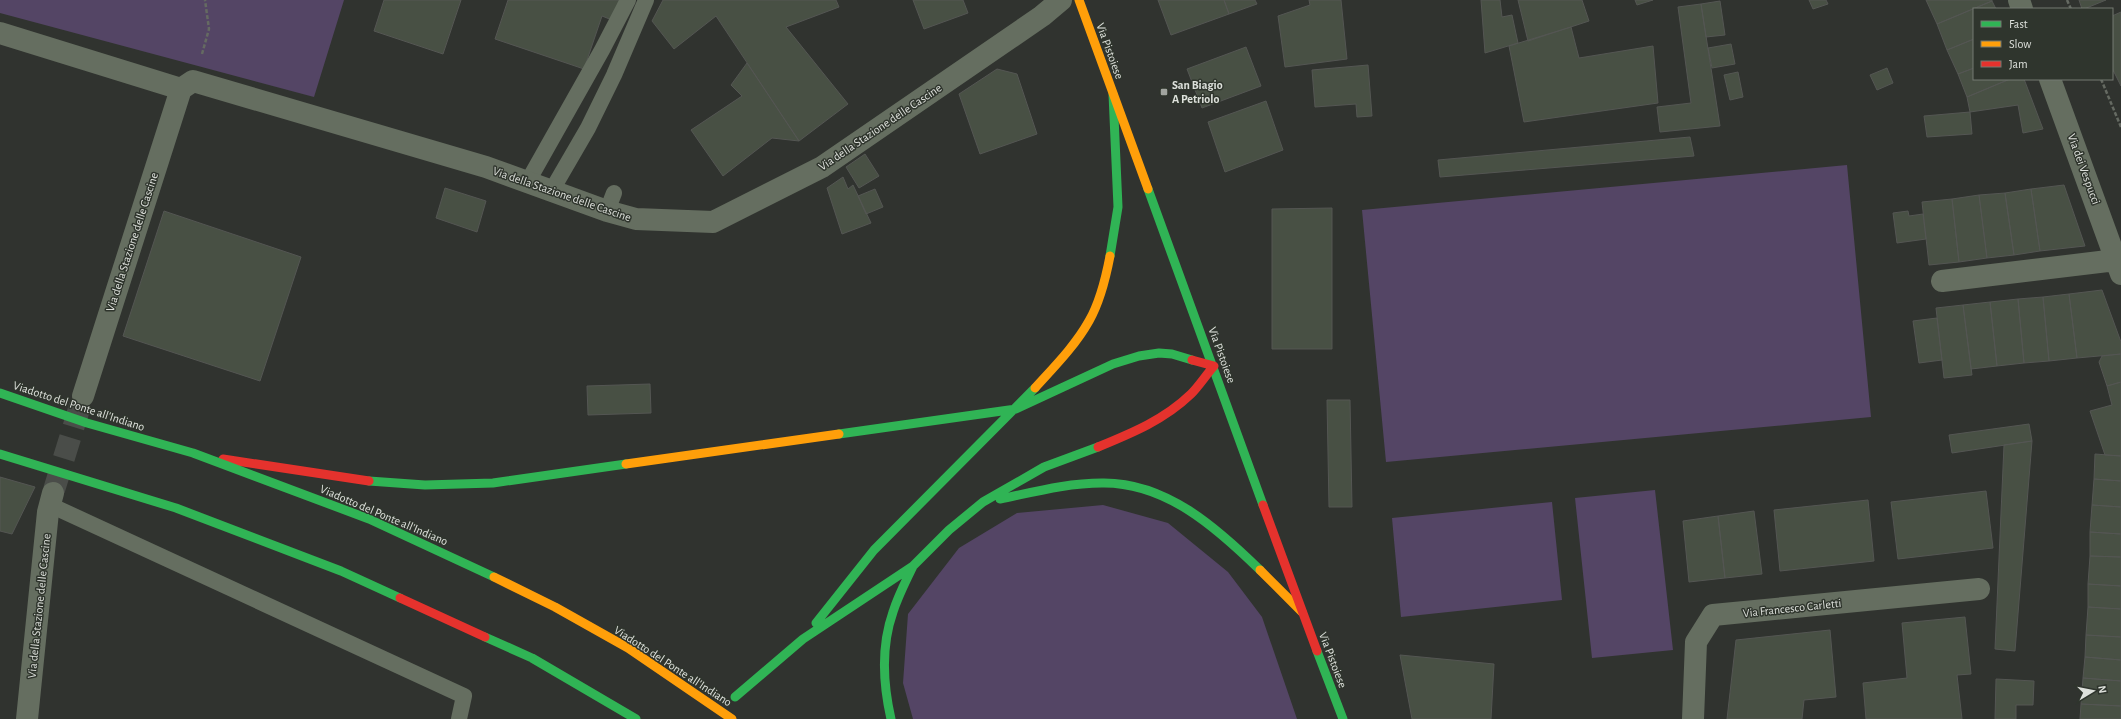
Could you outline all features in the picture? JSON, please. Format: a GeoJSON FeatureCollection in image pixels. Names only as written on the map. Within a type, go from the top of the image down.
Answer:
{"type":"FeatureCollection","features":[{"type":"Feature","properties":{"kind":"main road","name":"Via Pistoiese"},"geometry":{"type":"LineString","coordinates":[[1079,0],[1214,366],[1302,612],[1343,719]]}},
{"type":"Feature","properties":{"kind":"main road"},"geometry":{"type":"LineString","coordinates":[[803,639],[874,550],[1016,409],[1074,343],[1090,320],[1106,275],[1118,207],[1113,94]]}},
{"type":"Feature","properties":{"kind":"main road"},"geometry":{"type":"LineString","coordinates":[[193,453],[333,478],[386,484],[466,486],[533,479],[609,466],[1016,409],[1113,364],[1139,356],[1159,353],[1172,354],[1214,366],[1191,394],[1160,420],[1139,430],[1044,467],[983,502],[949,530],[913,566],[803,639],[734,697]]}},
{"type":"Feature","properties":{"kind":"main road","name":"Viadotto del Ponte all'Indiano"},"geometry":{"type":"LineString","coordinates":[[0,393],[87,423],[193,453],[370,519],[473,566],[555,607],[628,648],[732,719]]}},
{"type":"Feature","properties":{"kind":"main road"},"geometry":{"type":"LineString","coordinates":[[0,454],[176,508],[396,594],[532,658],[636,719]]}},
{"type":"Feature","properties":{"kind":"main road"},"geometry":{"type":"LineString","coordinates":[[983,502],[1084,484],[1124,485],[1154,492],[1203,520],[1229,540],[1302,612]]}},
{"type":"Feature","properties":{"kind":"main road"},"geometry":{"type":"LineString","coordinates":[[891,719],[885,679],[887,632],[891,616],[913,566]]}},
{"type":"Feature","properties":{"kind":"street","name":"Via della Stazione delle Cascine"},"geometry":{"type":"LineString","coordinates":[[0,33],[486,167],[527,183],[552,190],[610,202],[636,219],[713,222],[822,167],[1042,16],[1061,0]]}},
{"type":"Feature","properties":{"kind":"street","name":"Via dei Vespucci"},"geometry":{"type":"LineString","coordinates":[[1942,281],[2118,267],[2050,80]]}},
{"type":"Feature","properties":{"kind":"street","name":"Via della Stazione delle Cascine"},"geometry":{"type":"LineString","coordinates":[[83,396],[187,85]]}},
{"type":"Feature","properties":{"kind":"street","name":"Via della Stazione delle Cascine"},"geometry":{"type":"LineString","coordinates":[[27,719],[51,499]]}},
{"type":"Feature","properties":{"kind":"street","name":"Via Francesco Carletti"},"geometry":{"type":"LineString","coordinates":[[1693,719],[1696,642],[1713,616],[1979,589]]}},
{"type":"Feature","properties":{"kind":"lane"},"geometry":{"type":"LineString","coordinates":[[527,183],[628,0]]}},
{"type":"Feature","properties":{"kind":"lane"},"geometry":{"type":"LineString","coordinates":[[552,190],[591,122],[646,0]]}},
{"type":"Feature","properties":{"kind":"lane"},"geometry":{"type":"LineString","coordinates":[[51,499],[464,696],[459,719]]}},
{"type":"Feature","properties":{"kind":"path"},"geometry":{"type":"LineString","coordinates":[[187,85],[209,29],[205,0]]}},
{"type":"Feature","properties":{"kind":"path"},"geometry":{"type":"LineString","coordinates":[[2101,80],[2121,127]]}},
{"type":"Feature","properties":{"kind":"shaded area"},"geometry":{"type":"Polygon","coordinates":[[[0,0],[344,0],[314,97],[0,13],[0,0]]]}},
{"type":"Feature","properties":{"kind":"shaded area"},"geometry":{"type":"Polygon","coordinates":[[[1847,165],[1871,417],[1386,462],[1362,210],[1847,165]]]}},
{"type":"Feature","properties":{"kind":"shaded area"},"geometry":{"type":"Polygon","coordinates":[[[1655,490],[1673,650],[1592,658],[1575,498],[1655,490]]]}},
{"type":"Feature","properties":{"kind":"shaded area"},"geometry":{"type":"Polygon","coordinates":[[[1552,502],[1562,600],[1401,617],[1392,518],[1552,502]]]}},
{"type":"Feature","properties":{"kind":"shaded area"},"geometry":{"type":"Polygon","coordinates":[[[1103,505],[1168,523],[1228,572],[1262,617],[1297,719],[913,719],[903,683],[908,614],[959,548],[1017,513],[1103,505]]]}},
{"type":"Feature","properties":{"kind":"building"},"geometry":{"type":"Polygon","coordinates":[[[384,0],[461,0],[443,54],[374,31],[384,0]]]}},
{"type":"Feature","properties":{"kind":"building"},"geometry":{"type":"Polygon","coordinates":[[[508,0],[619,0],[612,20],[602,16],[584,69],[495,39],[508,0]]]}},
{"type":"Feature","properties":{"kind":"building"},"geometry":{"type":"Polygon","coordinates":[[[663,0],[836,0],[839,7],[786,27],[848,104],[799,141],[716,16],[674,49],[652,21],[663,0]]]}},
{"type":"Feature","properties":{"kind":"building"},"geometry":{"type":"Polygon","coordinates":[[[913,0],[963,0],[968,13],[924,29],[913,0]]]}},
{"type":"Feature","properties":{"kind":"building"},"geometry":{"type":"Polygon","coordinates":[[[1158,0],[1224,0],[1229,14],[1171,35],[1158,0]]]}},
{"type":"Feature","properties":{"kind":"building"},"geometry":{"type":"Polygon","coordinates":[[[1224,0],[1255,0],[1257,4],[1229,14],[1224,0]]]}},
{"type":"Feature","properties":{"kind":"building"},"geometry":{"type":"Polygon","coordinates":[[[1309,0],[1341,0],[1347,59],[1285,67],[1278,16],[1310,5],[1309,0]]]}},
{"type":"Feature","properties":{"kind":"building"},"geometry":{"type":"Polygon","coordinates":[[[1481,0],[1500,0],[1502,17],[1512,15],[1518,43],[1485,53],[1481,0]]]}},
{"type":"Feature","properties":{"kind":"building"},"geometry":{"type":"Polygon","coordinates":[[[1518,0],[1582,0],[1589,21],[1528,41],[1518,0]]]}},
{"type":"Feature","properties":{"kind":"building"},"geometry":{"type":"Polygon","coordinates":[[[1635,0],[1653,0],[1637,5],[1635,0]]]}},
{"type":"Feature","properties":{"kind":"building"},"geometry":{"type":"Polygon","coordinates":[[[1809,0],[1826,0],[1828,4],[1813,9],[1809,0]]]}},
{"type":"Feature","properties":{"kind":"building"},"geometry":{"type":"Polygon","coordinates":[[[1926,0],[1992,0],[1992,1],[1937,24],[1926,0]]]}},
{"type":"Feature","properties":{"kind":"building"},"geometry":{"type":"Polygon","coordinates":[[[2079,0],[2106,0],[2086,8],[2082,8],[2079,0]]]}},
{"type":"Feature","properties":{"kind":"building"},"geometry":{"type":"Polygon","coordinates":[[[1720,1],[1725,35],[1706,37],[1701,4],[1720,1]]]}},
{"type":"Feature","properties":{"kind":"building"},"geometry":{"type":"Polygon","coordinates":[[[1992,1],[1996,8],[1975,8],[1992,1]]]}},
{"type":"Feature","properties":{"kind":"building"},"geometry":{"type":"Polygon","coordinates":[[[1701,4],[1720,126],[1660,132],[1657,107],[1691,103],[1678,7],[1701,4]]]}},
{"type":"Feature","properties":{"kind":"building"},"geometry":{"type":"Polygon","coordinates":[[[1973,9],[1973,39],[1947,50],[1937,24],[1973,9]]]}},
{"type":"Feature","properties":{"kind":"building"},"geometry":{"type":"Polygon","coordinates":[[[2121,12],[2121,86],[2113,70],[2113,16],[2121,12]]]}},
{"type":"Feature","properties":{"kind":"building"},"geometry":{"type":"Polygon","coordinates":[[[1571,27],[1579,58],[1653,46],[1658,103],[1524,122],[1509,46],[1571,27]]]}},
{"type":"Feature","properties":{"kind":"building"},"geometry":{"type":"Polygon","coordinates":[[[1973,39],[1973,68],[1958,74],[1947,50],[1973,39]]]}},
{"type":"Feature","properties":{"kind":"building"},"geometry":{"type":"Polygon","coordinates":[[[1731,44],[1735,64],[1712,68],[1708,48],[1731,44]]]}},
{"type":"Feature","properties":{"kind":"building"},"geometry":{"type":"Polygon","coordinates":[[[1246,47],[1261,86],[1202,108],[1187,69],[1246,47]]]}},
{"type":"Feature","properties":{"kind":"building"},"geometry":{"type":"Polygon","coordinates":[[[747,63],[799,141],[772,138],[723,176],[691,130],[742,96],[731,85],[747,63]]]}},
{"type":"Feature","properties":{"kind":"building"},"geometry":{"type":"Polygon","coordinates":[[[1368,65],[1372,116],[1357,117],[1356,104],[1315,107],[1312,70],[1368,65]]]}},
{"type":"Feature","properties":{"kind":"building"},"geometry":{"type":"Polygon","coordinates":[[[1887,68],[1893,83],[1877,90],[1870,75],[1887,68]]]}},
{"type":"Feature","properties":{"kind":"building"},"geometry":{"type":"Polygon","coordinates":[[[1973,68],[1973,80],[2008,80],[1967,97],[1958,74],[1973,68]]]}},
{"type":"Feature","properties":{"kind":"building"},"geometry":{"type":"Polygon","coordinates":[[[997,69],[1017,74],[1037,134],[980,154],[959,94],[997,69]]]}},
{"type":"Feature","properties":{"kind":"building"},"geometry":{"type":"Polygon","coordinates":[[[1738,72],[1743,97],[1730,100],[1724,75],[1738,72]]]}},
{"type":"Feature","properties":{"kind":"building"},"geometry":{"type":"Polygon","coordinates":[[[2008,80],[2024,80],[2043,129],[2023,133],[2018,105],[1970,112],[1967,97],[2008,80]]]}},
{"type":"Feature","properties":{"kind":"building"},"geometry":{"type":"Polygon","coordinates":[[[1266,101],[1283,150],[1225,172],[1208,122],[1266,101]]]}},
{"type":"Feature","properties":{"kind":"building"},"geometry":{"type":"Polygon","coordinates":[[[1970,112],[1972,134],[1927,137],[1924,116],[1970,112]]]}},
{"type":"Feature","properties":{"kind":"building"},"geometry":{"type":"Polygon","coordinates":[[[1690,137],[1694,156],[1440,177],[1438,160],[1690,137]]]}},
{"type":"Feature","properties":{"kind":"building"},"geometry":{"type":"Polygon","coordinates":[[[865,154],[879,176],[859,188],[846,167],[865,154]]]}},
{"type":"Feature","properties":{"kind":"building"},"geometry":{"type":"Polygon","coordinates":[[[843,177],[848,189],[853,185],[871,223],[842,234],[827,188],[843,177]]]}},
{"type":"Feature","properties":{"kind":"building"},"geometry":{"type":"Polygon","coordinates":[[[2064,185],[2085,246],[2040,251],[2031,189],[2064,185]]]}},
{"type":"Feature","properties":{"kind":"building"},"geometry":{"type":"Polygon","coordinates":[[[445,188],[486,201],[477,232],[436,218],[445,188]]]}},
{"type":"Feature","properties":{"kind":"building"},"geometry":{"type":"Polygon","coordinates":[[[875,189],[883,207],[866,214],[858,196],[875,189]]]}},
{"type":"Feature","properties":{"kind":"building"},"geometry":{"type":"Polygon","coordinates":[[[2031,189],[2040,251],[2014,255],[2005,193],[2031,189]]]}},
{"type":"Feature","properties":{"kind":"building"},"geometry":{"type":"Polygon","coordinates":[[[2005,193],[2014,255],[1987,258],[1979,195],[2005,193]]]}},
{"type":"Feature","properties":{"kind":"building"},"geometry":{"type":"Polygon","coordinates":[[[1979,195],[1987,258],[1959,262],[1952,199],[1979,195]]]}},
{"type":"Feature","properties":{"kind":"building"},"geometry":{"type":"Polygon","coordinates":[[[1952,199],[1959,262],[1929,265],[1922,202],[1952,199]]]}},
{"type":"Feature","properties":{"kind":"building"},"geometry":{"type":"Polygon","coordinates":[[[1332,208],[1332,349],[1272,349],[1272,209],[1332,208]]]}},
{"type":"Feature","properties":{"kind":"building"},"geometry":{"type":"Polygon","coordinates":[[[164,211],[301,257],[260,381],[123,336],[164,211]]]}},
{"type":"Feature","properties":{"kind":"building"},"geometry":{"type":"Polygon","coordinates":[[[1908,211],[1909,216],[1923,214],[1926,239],[1897,243],[1893,213],[1908,211]]]}},
{"type":"Feature","properties":{"kind":"building"},"geometry":{"type":"Polygon","coordinates":[[[2102,290],[2121,342],[2121,354],[2077,358],[2069,294],[2102,290]]]}},
{"type":"Feature","properties":{"kind":"building"},"geometry":{"type":"Polygon","coordinates":[[[2069,294],[2077,358],[2049,361],[2043,297],[2069,294]]]}},
{"type":"Feature","properties":{"kind":"building"},"geometry":{"type":"Polygon","coordinates":[[[2043,297],[2049,361],[2024,363],[2018,299],[2043,297]]]}},
{"type":"Feature","properties":{"kind":"building"},"geometry":{"type":"Polygon","coordinates":[[[2018,299],[2024,363],[1997,366],[1990,302],[2018,299]]]}},
{"type":"Feature","properties":{"kind":"building"},"geometry":{"type":"Polygon","coordinates":[[[1990,302],[1997,366],[1971,369],[1963,305],[1990,302]]]}},
{"type":"Feature","properties":{"kind":"building"},"geometry":{"type":"Polygon","coordinates":[[[1963,305],[1972,375],[1944,378],[1936,308],[1963,305]]]}},
{"type":"Feature","properties":{"kind":"building"},"geometry":{"type":"Polygon","coordinates":[[[1937,318],[1942,360],[1919,363],[1913,321],[1937,318]]]}},
{"type":"Feature","properties":{"kind":"building"},"geometry":{"type":"Polygon","coordinates":[[[2121,354],[2121,382],[2107,386],[2099,362],[2102,356],[2121,354]]]}},
{"type":"Feature","properties":{"kind":"building"},"geometry":{"type":"Polygon","coordinates":[[[2121,382],[2121,456],[2105,455],[2090,411],[2112,405],[2107,386],[2121,382]]]}},
{"type":"Feature","properties":{"kind":"building"},"geometry":{"type":"Polygon","coordinates":[[[650,384],[651,413],[588,415],[587,386],[650,384]]]}},
{"type":"Feature","properties":{"kind":"building"},"geometry":{"type":"Polygon","coordinates":[[[1327,400],[1350,400],[1352,507],[1329,507],[1327,400]]]}},
{"type":"Feature","properties":{"kind":"building"},"geometry":{"type":"Polygon","coordinates":[[[2029,424],[2032,441],[1952,453],[1949,435],[2029,424]]]}},
{"type":"Feature","properties":{"kind":"building"},"geometry":{"type":"Polygon","coordinates":[[[2032,441],[2015,651],[1995,649],[2004,445],[2032,441]]]}},
{"type":"Feature","properties":{"kind":"building"},"geometry":{"type":"Polygon","coordinates":[[[2095,454],[2121,456],[2121,481],[2094,479],[2095,454]]]}},
{"type":"Feature","properties":{"kind":"building"},"geometry":{"type":"Polygon","coordinates":[[[0,477],[35,487],[12,534],[0,531],[0,477]]]}},
{"type":"Feature","properties":{"kind":"building"},"geometry":{"type":"Polygon","coordinates":[[[2094,479],[2121,481],[2121,507],[2092,505],[2094,479]]]}},
{"type":"Feature","properties":{"kind":"building"},"geometry":{"type":"Polygon","coordinates":[[[1986,491],[1993,548],[1898,559],[1891,502],[1986,491]]]}},
{"type":"Feature","properties":{"kind":"building"},"geometry":{"type":"Polygon","coordinates":[[[1868,500],[1874,561],[1780,571],[1774,510],[1868,500]]]}},
{"type":"Feature","properties":{"kind":"building"},"geometry":{"type":"Polygon","coordinates":[[[2092,505],[2121,507],[2121,534],[2090,532],[2092,505]]]}},
{"type":"Feature","properties":{"kind":"building"},"geometry":{"type":"Polygon","coordinates":[[[1754,511],[1762,574],[1725,578],[1718,516],[1754,511]]]}},
{"type":"Feature","properties":{"kind":"building"},"geometry":{"type":"Polygon","coordinates":[[[1718,516],[1725,578],[1689,582],[1683,521],[1718,516]]]}},
{"type":"Feature","properties":{"kind":"building"},"geometry":{"type":"Polygon","coordinates":[[[2090,532],[2121,534],[2121,557],[2090,556],[2090,532]]]}},
{"type":"Feature","properties":{"kind":"building"},"geometry":{"type":"Polygon","coordinates":[[[2090,556],[2121,557],[2121,586],[2088,584],[2090,556]]]}},
{"type":"Feature","properties":{"kind":"building"},"geometry":{"type":"Polygon","coordinates":[[[2088,584],[2121,586],[2121,609],[2088,607],[2088,584]]]}},
{"type":"Feature","properties":{"kind":"building"},"geometry":{"type":"Polygon","coordinates":[[[2088,607],[2121,609],[2121,637],[2086,635],[2088,607]]]}},
{"type":"Feature","properties":{"kind":"building"},"geometry":{"type":"Polygon","coordinates":[[[1965,617],[1971,674],[1957,675],[1962,719],[1866,719],[1863,683],[1907,678],[1902,623],[1965,617]]]}},
{"type":"Feature","properties":{"kind":"building"},"geometry":{"type":"Polygon","coordinates":[[[1830,630],[1836,697],[1804,700],[1802,719],[1727,719],[1736,640],[1830,630]]]}},
{"type":"Feature","properties":{"kind":"building"},"geometry":{"type":"Polygon","coordinates":[[[2086,635],[2121,637],[2121,660],[2085,657],[2086,635]]]}},
{"type":"Feature","properties":{"kind":"building"},"geometry":{"type":"Polygon","coordinates":[[[1400,655],[1494,664],[1491,719],[1412,719],[1400,655]]]}},
{"type":"Feature","properties":{"kind":"building"},"geometry":{"type":"Polygon","coordinates":[[[2085,657],[2121,660],[2121,681],[2083,678],[2085,657]]]}},
{"type":"Feature","properties":{"kind":"building"},"geometry":{"type":"Polygon","coordinates":[[[2083,678],[2121,681],[2121,706],[2081,704],[2083,678]]]}},
{"type":"Feature","properties":{"kind":"building"},"geometry":{"type":"Polygon","coordinates":[[[1996,679],[2034,681],[2033,705],[2016,705],[2016,719],[1995,719],[1996,679]]]}},
{"type":"Feature","properties":{"kind":"building"},"geometry":{"type":"Polygon","coordinates":[[[2081,704],[2121,706],[2121,719],[2080,719],[2081,704]]]}},
{"type":"Feature","properties":{"kind":"tunnel"},"geometry":{"type":"LineString","coordinates":[[54,490],[83,396]]}},
{"type":"Feature","properties":{"kind":"traffic: fast"},"geometry":{"type":"LineString","coordinates":[[1110,256],[1118,207],[1113,94]]}},
{"type":"Feature","properties":{"kind":"traffic: fast"},"geometry":{"type":"LineString","coordinates":[[1148,189],[1263,505]]}},
{"type":"Feature","properties":{"kind":"traffic: fast"},"geometry":{"type":"LineString","coordinates":[[839,434],[1016,409],[1113,364],[1139,356],[1159,353],[1172,354],[1192,360]]}},
{"type":"Feature","properties":{"kind":"traffic: fast"},"geometry":{"type":"LineString","coordinates":[[816,623],[874,550],[1035,388]]}},
{"type":"Feature","properties":{"kind":"traffic: fast"},"geometry":{"type":"LineString","coordinates":[[0,393],[87,423],[193,453],[369,519],[494,577]]}},
{"type":"Feature","properties":{"kind":"traffic: fast"},"geometry":{"type":"LineString","coordinates":[[735,697],[803,639],[913,566],[949,530],[983,502],[1044,467],[1098,447]]}},
{"type":"Feature","properties":{"kind":"traffic: fast"},"geometry":{"type":"LineString","coordinates":[[0,454],[176,508],[341,571],[400,598]]}},
{"type":"Feature","properties":{"kind":"traffic: fast"},"geometry":{"type":"LineString","coordinates":[[369,481],[425,485],[493,483],[626,464]]}},
{"type":"Feature","properties":{"kind":"traffic: fast"},"geometry":{"type":"LineString","coordinates":[[1000,499],[1051,488],[1089,483],[1125,485],[1148,490],[1189,510],[1226,539],[1260,570]]}},
{"type":"Feature","properties":{"kind":"traffic: fast"},"geometry":{"type":"LineString","coordinates":[[891,719],[886,692],[884,665],[886,638],[895,606],[913,566]]}},
{"type":"Feature","properties":{"kind":"traffic: fast"},"geometry":{"type":"LineString","coordinates":[[485,637],[532,658],[636,719]]}},
{"type":"Feature","properties":{"kind":"traffic: fast"},"geometry":{"type":"LineString","coordinates":[[1317,651],[1343,719]]}},
{"type":"Feature","properties":{"kind":"traffic: slow"},"geometry":{"type":"LineString","coordinates":[[1079,0],[1148,189]]}},
{"type":"Feature","properties":{"kind":"traffic: slow"},"geometry":{"type":"LineString","coordinates":[[1035,388],[1071,348],[1093,314],[1104,281],[1110,256]]}},
{"type":"Feature","properties":{"kind":"traffic: slow"},"geometry":{"type":"LineString","coordinates":[[626,464],[839,434]]}},
{"type":"Feature","properties":{"kind":"traffic: slow"},"geometry":{"type":"LineString","coordinates":[[1260,570],[1302,612]]}},
{"type":"Feature","properties":{"kind":"traffic: slow"},"geometry":{"type":"LineString","coordinates":[[494,577],[555,607],[628,648],[732,719]]}},
{"type":"Feature","properties":{"kind":"traffic: jam"},"geometry":{"type":"LineString","coordinates":[[1098,447],[1159,419],[1191,394],[1214,366],[1192,360]]}},
{"type":"Feature","properties":{"kind":"traffic: jam"},"geometry":{"type":"LineString","coordinates":[[223,459],[369,481]]}},
{"type":"Feature","properties":{"kind":"traffic: jam"},"geometry":{"type":"LineString","coordinates":[[1263,505],[1317,651]]}},
{"type":"Feature","properties":{"kind":"traffic: jam"},"geometry":{"type":"LineString","coordinates":[[400,598],[485,637]]}},
{"type":"Feature","properties":{"kind":"place","name":"San Biagio A Petriolo"},"geometry":{"type":"Point","coordinates":[1164,92]}}]}
